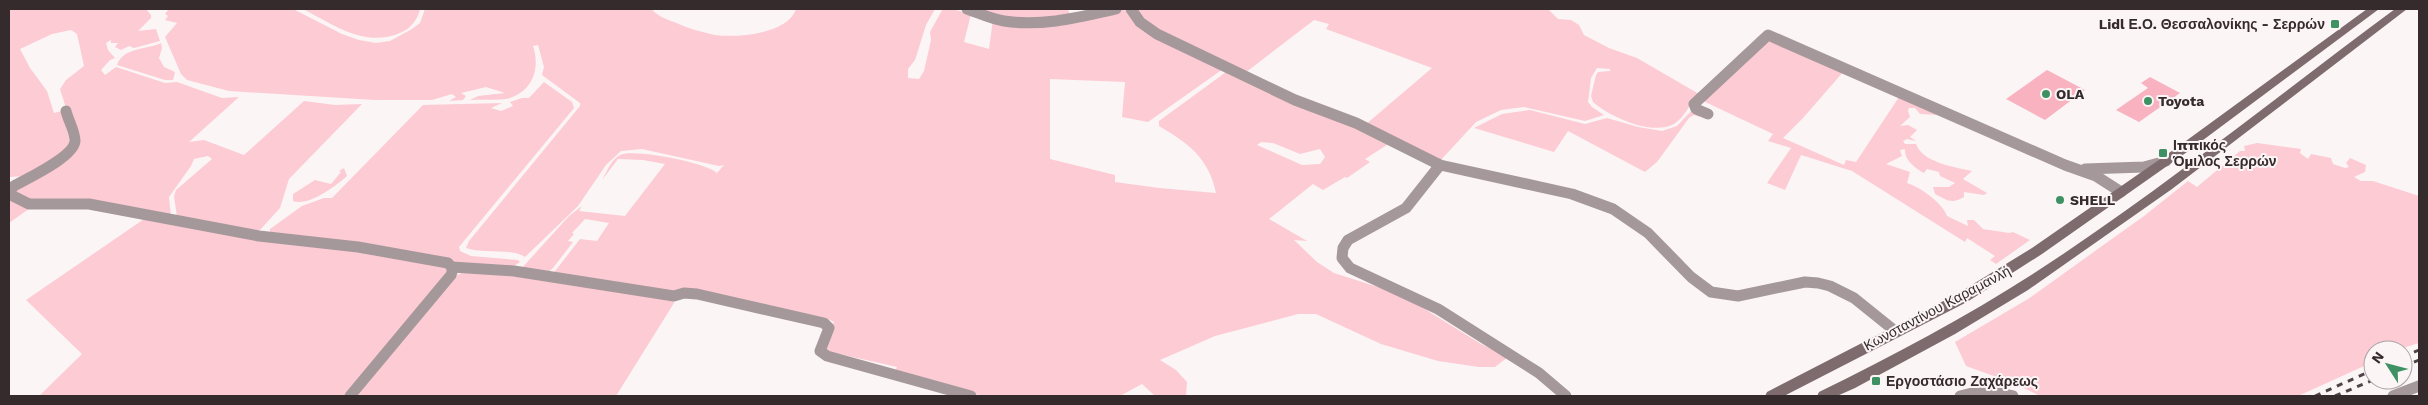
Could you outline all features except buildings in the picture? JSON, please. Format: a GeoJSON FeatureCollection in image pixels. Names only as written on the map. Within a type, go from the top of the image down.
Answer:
{"type":"FeatureCollection","features":[{"type":"Feature","properties":{"kind":"main road","name":"Κωνσταντίνου Καραμανλή"},"geometry":{"type":"LineString","coordinates":[[1773,396],[1895,331],[1962,298],[2012,267],[2168,160],[2374,9]]}},
{"type":"Feature","properties":{"kind":"main road","name":"Κωνσταντίνου Καραμανλή"},"geometry":{"type":"LineString","coordinates":[[1824,396],[1900,358],[1976,315],[2061,261],[2145,201],[2402,9]]}},
{"type":"Feature","properties":{"kind":"street"},"geometry":{"type":"LineString","coordinates":[[967,9],[998,20],[1015,22],[1066,19],[1116,9]]}},
{"type":"Feature","properties":{"kind":"street"},"geometry":{"type":"LineString","coordinates":[[1131,9],[1140,22],[1157,34],[1291,98],[1356,123],[1440,165],[1572,194],[1613,209],[1648,233],[1691,277],[1711,292],[1738,296],[1805,282],[1817,282],[1849,296],[1895,331]]}},
{"type":"Feature","properties":{"kind":"street"},"geometry":{"type":"LineString","coordinates":[[1708,114],[1696,109],[1694,104],[1768,35],[2071,168],[2096,176],[2121,192]]}},
{"type":"Feature","properties":{"kind":"street"},"geometry":{"type":"LineString","coordinates":[[66,111],[75,142],[72,148],[62,157],[14,186],[9,193],[12,197],[29,204],[89,204],[259,236],[358,247],[412,256],[443,262],[452,267],[514,271],[674,296],[684,293],[697,294],[824,323],[829,328],[820,350],[827,356],[971,396]]}},
{"type":"Feature","properties":{"kind":"street"},"geometry":{"type":"LineString","coordinates":[[2071,168],[2136,167],[2157,164],[2168,160]]}},
{"type":"Feature","properties":{"kind":"street"},"geometry":{"type":"LineString","coordinates":[[1440,165],[1406,208],[1348,240],[1343,248],[1342,258],[1350,268],[1419,299],[1444,313],[1544,377],[1566,396]]}},
{"type":"Feature","properties":{"kind":"street"},"geometry":{"type":"LineString","coordinates":[[350,396],[451,275],[452,267]]}},
{"type":"Feature","properties":{"kind":"street"},"geometry":{"type":"LineString","coordinates":[[2393,396],[2419,386]]}},
{"type":"Feature","properties":{"kind":"street"},"geometry":{"type":"LineString","coordinates":[[1960,396],[1984,390],[2013,396]]}},
{"type":"Feature","properties":{"kind":"shaded area"},"geometry":{"type":"Polygon","coordinates":[[[9,9],[146,9],[151,18],[138,31],[156,29],[160,41],[134,48],[129,46],[121,50],[115,47],[118,43],[111,43],[111,40],[106,43],[108,50],[115,58],[110,60],[101,70],[105,75],[116,67],[165,83],[177,82],[222,98],[239,97],[189,142],[204,140],[244,155],[304,101],[335,105],[362,104],[289,179],[280,208],[260,230],[249,231],[177,217],[174,196],[176,190],[212,159],[208,156],[194,159],[169,197],[171,217],[33,202],[13,190],[70,154],[70,108],[65,105],[60,89],[66,80],[84,66],[77,34],[71,30],[52,34],[20,49],[30,68],[47,91],[54,113],[62,111],[69,138],[69,146],[61,155],[26,176],[9,177],[9,9]]]}},
{"type":"Feature","properties":{"kind":"shaded area"},"geometry":{"type":"Polygon","coordinates":[[[293,9],[342,34],[376,43],[390,41],[412,29],[420,23],[425,9],[652,9],[661,17],[694,30],[715,35],[736,36],[773,29],[783,24],[796,9],[935,9],[926,25],[915,60],[908,69],[908,78],[919,79],[924,71],[931,40],[930,32],[942,10],[952,9],[971,14],[964,42],[989,49],[993,19],[1002,22],[1124,10],[1223,69],[1148,122],[1122,117],[1125,82],[1050,79],[1050,159],[1115,175],[1115,182],[1216,193],[1213,181],[1203,161],[1188,145],[1159,126],[1159,121],[1226,72],[1390,143],[1365,159],[1370,162],[1347,178],[1345,177],[1323,190],[1313,184],[1269,219],[1307,241],[1294,240],[1317,262],[1334,273],[1384,289],[1420,306],[1481,344],[1508,357],[1495,367],[1479,367],[1438,361],[1381,344],[1316,314],[1298,314],[1215,336],[1160,360],[1176,370],[1187,382],[1186,396],[1155,396],[1142,384],[1120,396],[984,396],[894,374],[897,367],[822,350],[834,322],[826,318],[552,275],[580,239],[597,241],[609,223],[585,219],[572,233],[574,234],[568,241],[573,242],[546,274],[521,269],[569,216],[582,206],[579,211],[625,216],[665,164],[643,160],[618,159],[602,180],[612,163],[620,155],[639,153],[654,155],[700,165],[717,173],[724,165],[719,166],[642,149],[621,151],[606,165],[578,206],[525,257],[513,253],[466,248],[469,241],[580,106],[580,103],[542,75],[544,67],[538,45],[533,46],[536,62],[530,84],[518,94],[506,99],[470,100],[478,96],[505,93],[486,87],[461,93],[466,96],[463,100],[449,101],[456,97],[452,94],[432,100],[375,100],[229,91],[187,80],[181,74],[165,37],[177,23],[165,20],[168,16],[165,14],[168,10],[293,9]],[[1261,142],[1257,145],[1302,165],[1320,164],[1325,157],[1320,149],[1300,154],[1273,143],[1261,142]]]}},
{"type":"Feature","properties":{"kind":"shaded area"},"geometry":{"type":"Polygon","coordinates":[[[303,9],[420,9],[416,20],[402,32],[389,37],[376,38],[351,33],[338,28],[303,9]]]}},
{"type":"Feature","properties":{"kind":"shaded area"},"geometry":{"type":"Polygon","coordinates":[[[972,9],[1068,9],[1070,16],[1013,20],[972,9]]]}},
{"type":"Feature","properties":{"kind":"shaded area"},"geometry":{"type":"Polygon","coordinates":[[[1134,9],[1548,9],[1558,19],[1571,20],[1579,25],[1584,35],[1609,48],[1637,58],[1699,94],[1681,118],[1674,124],[1654,128],[1643,126],[1620,119],[1593,102],[1591,96],[1596,75],[1598,72],[1610,71],[1610,69],[1597,68],[1591,78],[1588,102],[1604,115],[1585,121],[1524,107],[1501,110],[1476,122],[1439,162],[1365,125],[1432,68],[1326,29],[1329,24],[1314,20],[1245,73],[1149,26],[1134,9]]]}},
{"type":"Feature","properties":{"kind":"shaded area"},"geometry":{"type":"Polygon","coordinates":[[[1766,40],[1844,71],[1783,138],[1844,165],[1846,160],[1856,162],[1901,94],[1939,115],[1920,114],[1915,108],[1909,108],[1910,117],[1900,126],[1908,125],[1917,130],[1910,137],[1916,141],[1907,139],[1903,141],[1905,144],[1916,144],[1925,156],[1932,160],[1972,171],[1963,179],[1987,193],[1984,195],[1964,192],[1964,197],[1953,201],[1935,194],[1933,187],[1949,187],[1955,183],[1940,176],[1939,172],[1927,169],[1924,173],[1917,169],[1906,157],[1905,149],[1900,150],[1902,156],[1886,164],[1910,172],[1907,183],[1930,196],[1941,206],[1947,216],[1968,226],[1967,220],[1974,220],[1983,229],[2013,232],[2030,240],[1996,264],[1990,260],[1995,256],[1967,238],[1965,242],[1852,171],[1801,155],[1785,190],[1767,183],[1791,148],[1768,141],[1773,134],[1701,100],[1766,40]]]}},
{"type":"Feature","properties":{"kind":"shaded area"},"geometry":{"type":"Polygon","coordinates":[[[161,43],[162,48],[159,58],[164,67],[175,72],[173,80],[165,80],[117,65],[124,55],[130,52],[161,43]]]}},
{"type":"Feature","properties":{"kind":"shaded area"},"geometry":{"type":"Polygon","coordinates":[[[544,82],[572,102],[574,108],[459,247],[460,251],[471,256],[518,260],[520,262],[511,268],[457,265],[270,233],[270,229],[302,206],[324,198],[332,198],[423,105],[502,103],[491,108],[501,111],[513,106],[510,102],[529,98],[544,82]]]}},
{"type":"Feature","properties":{"kind":"shaded area"},"geometry":{"type":"Polygon","coordinates":[[[1694,108],[1700,117],[1694,115],[1689,118],[1657,162],[1645,172],[1568,131],[1554,152],[1474,128],[1502,114],[1530,110],[1585,124],[1607,118],[1638,127],[1662,131],[1677,126],[1694,108]]]}},
{"type":"Feature","properties":{"kind":"shaded area"},"geometry":{"type":"Polygon","coordinates":[[[2257,143],[2301,149],[2300,153],[2308,159],[2311,154],[2331,158],[2333,164],[2345,168],[2349,167],[2346,163],[2350,158],[2366,165],[2365,172],[2354,177],[2361,181],[2373,181],[2419,196],[2419,343],[2413,345],[2413,340],[2363,340],[2363,367],[2298,396],[2040,396],[2016,384],[1966,366],[1955,342],[2028,299],[2144,216],[2188,181],[2197,187],[2240,151],[2245,151],[2244,146],[2257,143]]]}},
{"type":"Feature","properties":{"kind":"shaded area"},"geometry":{"type":"Polygon","coordinates":[[[344,168],[347,176],[329,190],[306,201],[293,201],[293,194],[315,180],[331,184],[341,172],[339,171],[344,168]]]}},
{"type":"Feature","properties":{"kind":"shaded area"},"geometry":{"type":"Polygon","coordinates":[[[9,198],[33,206],[9,223],[9,198]]]}},
{"type":"Feature","properties":{"kind":"shaded area"},"geometry":{"type":"Polygon","coordinates":[[[147,217],[437,262],[449,270],[351,396],[39,396],[82,354],[26,300],[147,217]]]}},
{"type":"Feature","properties":{"kind":"shaded area"},"geometry":{"type":"Polygon","coordinates":[[[472,269],[673,300],[674,303],[616,396],[357,396],[457,275],[472,269]]]}},
{"type":"Feature","properties":{"kind":"railway"},"geometry":{"type":"LineString","coordinates":[[2413,353],[2419,350]]}},
{"type":"Feature","properties":{"kind":"railway"},"geometry":{"type":"LineString","coordinates":[[2413,363],[2419,360]]}},
{"type":"Feature","properties":{"kind":"railway"},"geometry":{"type":"LineString","coordinates":[[2315,396],[2363,374]]}},
{"type":"Feature","properties":{"kind":"railway"},"geometry":{"type":"LineString","coordinates":[[2335,396],[2363,384]]}},
{"type":"Feature","properties":{"kind":"place","name":"Lidl Ε.Ο. Θεσσαλονίκης - Σερρών"},"geometry":{"type":"Point","coordinates":[2335,24]}},
{"type":"Feature","properties":{"kind":"place","name":"OLA"},"geometry":{"type":"Point","coordinates":[2046,94]}},
{"type":"Feature","properties":{"kind":"place","name":"Toyota"},"geometry":{"type":"Point","coordinates":[2148,101]}},
{"type":"Feature","properties":{"kind":"place","name":"Ιππικός Όμιλος Σερρών"},"geometry":{"type":"Point","coordinates":[2163,153]}},
{"type":"Feature","properties":{"kind":"place","name":"SHELL"},"geometry":{"type":"Point","coordinates":[2060,200]}},
{"type":"Feature","properties":{"kind":"place","name":"Εργοστάσιο Ζαχάρεως"},"geometry":{"type":"Point","coordinates":[1876,381]}}]}
